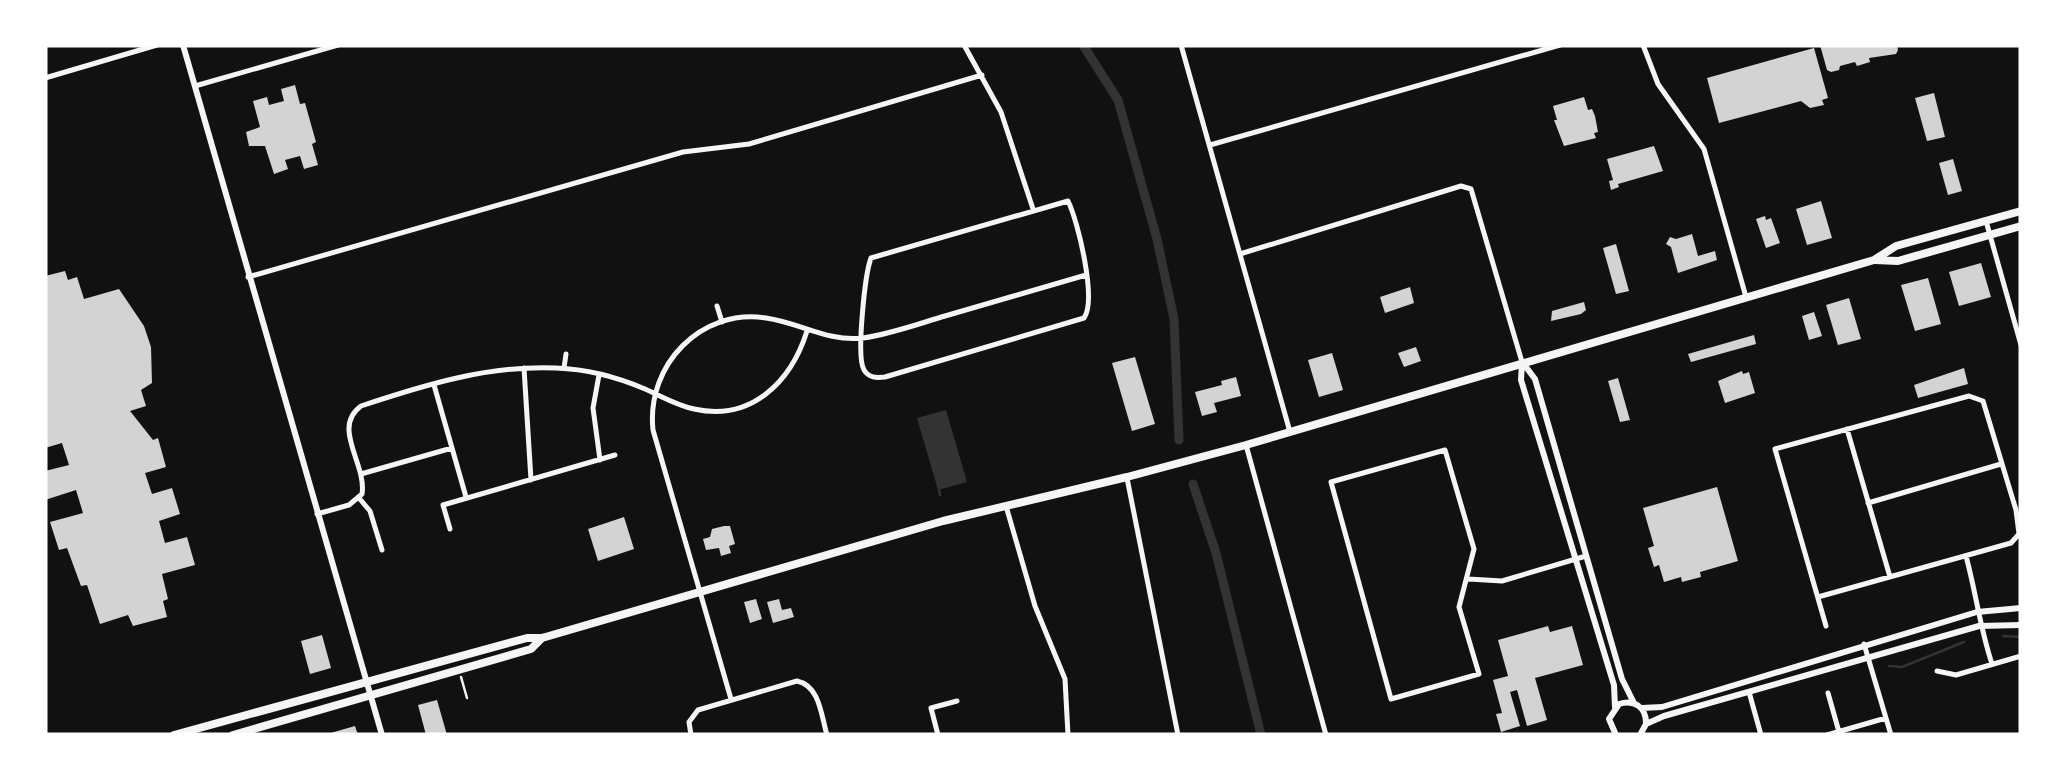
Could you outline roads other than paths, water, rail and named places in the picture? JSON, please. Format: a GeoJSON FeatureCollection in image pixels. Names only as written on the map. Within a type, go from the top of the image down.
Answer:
{"type":"FeatureCollection","features":[{"type":"Feature","properties":{"kind":"main road"},"geometry":{"type":"LineString","coordinates":[[174,735],[528,638],[542,638],[699,590],[1006,506],[1246,445],[1874,260],[1896,246],[2021,211]]}},
{"type":"Feature","properties":{"kind":"main road"},"geometry":{"type":"LineString","coordinates":[[1874,260],[1898,261],[2021,226]]}},
{"type":"Feature","properties":{"kind":"main road"},"geometry":{"type":"LineString","coordinates":[[233,735],[531,648],[542,638]]}},
{"type":"Feature","properties":{"kind":"street"},"geometry":{"type":"LineString","coordinates":[[45,78],[157,45]]}},
{"type":"Feature","properties":{"kind":"street"},"geometry":{"type":"LineString","coordinates":[[183,45],[382,735]]}},
{"type":"Feature","properties":{"kind":"street"},"geometry":{"type":"LineString","coordinates":[[195,86],[338,45]]}},
{"type":"Feature","properties":{"kind":"street"},"geometry":{"type":"LineString","coordinates":[[964,45],[1010,134],[1033,210]]}},
{"type":"Feature","properties":{"kind":"street"},"geometry":{"type":"LineString","coordinates":[[1181,45],[1290,432]]}},
{"type":"Feature","properties":{"kind":"street"},"geometry":{"type":"LineString","coordinates":[[1210,145],[1560,45]]}},
{"type":"Feature","properties":{"kind":"street"},"geometry":{"type":"LineString","coordinates":[[1643,45],[1658,84],[1704,149],[1746,297]]}},
{"type":"Feature","properties":{"kind":"street"},"geometry":{"type":"LineString","coordinates":[[248,277],[683,152],[749,144],[982,75]]}},
{"type":"Feature","properties":{"kind":"street"},"geometry":{"type":"LineString","coordinates":[[1240,254],[1461,186],[1475,193],[1522,362],[1521,380],[1614,684],[1615,707],[1610,724],[1616,735]]}},
{"type":"Feature","properties":{"kind":"street"},"geometry":{"type":"LineString","coordinates":[[1068,201],[1086,276],[1089,311],[1078,322],[880,378],[863,369],[866,276],[872,258],[1068,201]]}},
{"type":"Feature","properties":{"kind":"street"},"geometry":{"type":"LineString","coordinates":[[1986,221],[2021,344]]}},
{"type":"Feature","properties":{"kind":"street"},"geometry":{"type":"LineString","coordinates":[[731,699],[655,438],[655,394],[662,372],[682,345],[706,327],[736,318],[766,318],[836,338],[862,338],[1086,276]]}},
{"type":"Feature","properties":{"kind":"street"},"geometry":{"type":"LineString","coordinates":[[716,306],[722,322]]}},
{"type":"Feature","properties":{"kind":"street"},"geometry":{"type":"LineString","coordinates":[[317,514],[359,498],[363,488],[361,474],[348,429],[353,413],[361,406],[488,371],[564,368],[599,374],[688,408],[730,410],[750,404],[776,387],[790,371],[807,331]]}},
{"type":"Feature","properties":{"kind":"street"},"geometry":{"type":"LineString","coordinates":[[564,368],[566,354]]}},
{"type":"Feature","properties":{"kind":"street"},"geometry":{"type":"LineString","coordinates":[[1522,362],[1535,379],[1622,679],[1646,724]]}},
{"type":"Feature","properties":{"kind":"street"},"geometry":{"type":"LineString","coordinates":[[524,368],[531,480]]}},
{"type":"Feature","properties":{"kind":"street"},"geometry":{"type":"LineString","coordinates":[[599,374],[593,408],[600,460]]}},
{"type":"Feature","properties":{"kind":"street"},"geometry":{"type":"LineString","coordinates":[[434,385],[466,498]]}},
{"type":"Feature","properties":{"kind":"street"},"geometry":{"type":"LineString","coordinates":[[1818,598],[2011,543],[2018,534],[2019,509],[1983,401],[1969,396],[1775,450],[1826,626]]}},
{"type":"Feature","properties":{"kind":"street"},"geometry":{"type":"LineString","coordinates":[[1847,429],[1890,577]]}},
{"type":"Feature","properties":{"kind":"street"},"geometry":{"type":"LineString","coordinates":[[1246,445],[1326,735]]}},
{"type":"Feature","properties":{"kind":"street"},"geometry":{"type":"LineString","coordinates":[[361,474],[452,448]]}},
{"type":"Feature","properties":{"kind":"street"},"geometry":{"type":"LineString","coordinates":[[1445,450],[1474,549],[1468,579],[1459,606],[1479,674],[1391,699],[1331,482],[1445,450]]}},
{"type":"Feature","properties":{"kind":"street"},"geometry":{"type":"LineString","coordinates":[[450,529],[443,505],[616,456]]}},
{"type":"Feature","properties":{"kind":"street"},"geometry":{"type":"LineString","coordinates":[[1868,503],[2002,464]]}},
{"type":"Feature","properties":{"kind":"street"},"geometry":{"type":"LineString","coordinates":[[1127,478],[1178,735]]}},
{"type":"Feature","properties":{"kind":"street"},"geometry":{"type":"LineString","coordinates":[[359,498],[370,511],[382,550]]}},
{"type":"Feature","properties":{"kind":"street"},"geometry":{"type":"LineString","coordinates":[[1006,506],[1035,606],[1062,672],[1068,735]]}},
{"type":"Feature","properties":{"kind":"street"},"geometry":{"type":"LineString","coordinates":[[1468,579],[1502,581],[1587,556]]}},
{"type":"Feature","properties":{"kind":"street"},"geometry":{"type":"LineString","coordinates":[[1966,556],[1979,626],[1992,664]]}},
{"type":"Feature","properties":{"kind":"street"},"geometry":{"type":"LineString","coordinates":[[1615,707],[1624,702],[1662,707],[1977,612],[2021,608]]}},
{"type":"Feature","properties":{"kind":"street"},"geometry":{"type":"LineString","coordinates":[[1640,735],[1646,724],[1661,716],[1979,626],[2021,625]]}},
{"type":"Feature","properties":{"kind":"street"},"geometry":{"type":"LineString","coordinates":[[1864,644],[1892,735]]}},
{"type":"Feature","properties":{"kind":"street"},"geometry":{"type":"LineString","coordinates":[[1937,671],[1956,675],[2021,656]]}},
{"type":"Feature","properties":{"kind":"street"},"geometry":{"type":"LineString","coordinates":[[691,735],[693,714],[703,707],[792,682],[808,684],[827,735]]}},
{"type":"Feature","properties":{"kind":"street"},"geometry":{"type":"LineString","coordinates":[[1748,692],[1761,735]]}},
{"type":"Feature","properties":{"kind":"street"},"geometry":{"type":"LineString","coordinates":[[1828,693],[1839,732]]}},
{"type":"Feature","properties":{"kind":"street"},"geometry":{"type":"LineString","coordinates":[[938,735],[931,708],[957,702]]}},
{"type":"Feature","properties":{"kind":"street"},"geometry":{"type":"LineString","coordinates":[[1827,735],[1886,718]]}},
{"type":"Feature","properties":{"kind":"waterway"},"geometry":{"type":"LineString","coordinates":[[1083,45],[1118,100],[1157,239],[1174,319],[1179,440]]}},
{"type":"Feature","properties":{"kind":"waterway"},"geometry":{"type":"LineString","coordinates":[[1193,484],[1216,553],[1261,735]]}},
{"type":"Feature","properties":{"kind":"waterway"},"geometry":{"type":"LineString","coordinates":[[939,490],[940,495]]}},
{"type":"Feature","properties":{"kind":"waterway"},"geometry":{"type":"LineString","coordinates":[[2003,636],[2021,637]]}},
{"type":"Feature","properties":{"kind":"waterway"},"geometry":{"type":"LineString","coordinates":[[1889,666],[1902,667],[1964,642]]}}]}
